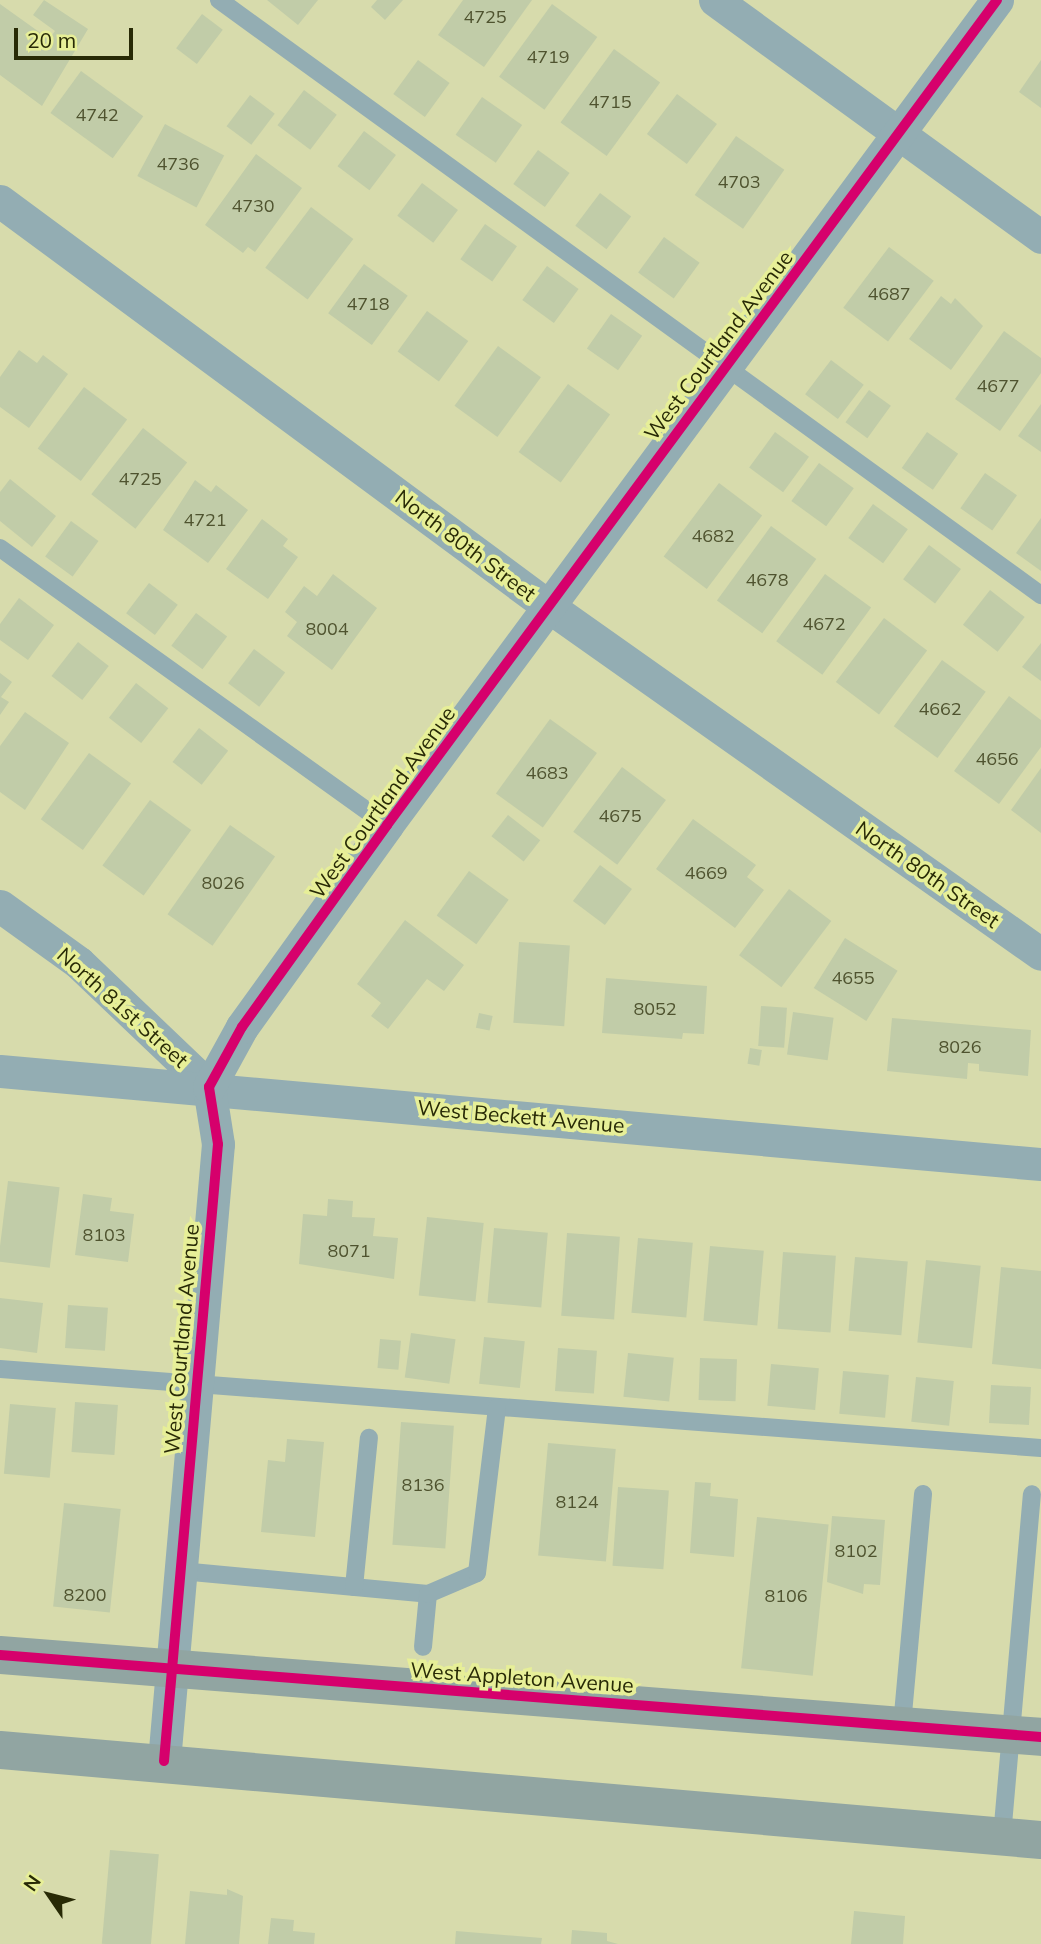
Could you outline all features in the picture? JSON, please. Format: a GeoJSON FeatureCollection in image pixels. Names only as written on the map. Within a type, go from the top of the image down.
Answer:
{"type":"FeatureCollection","features":[{"type":"Feature","properties":{"kind":"main road","name":"West Appleton Avenue"},"geometry":{"type":"LineString","coordinates":[[0,1655],[1026,1736]]}},
{"type":"Feature","properties":{"kind":"main road"},"geometry":{"type":"LineString","coordinates":[[0,1750],[164,1762],[1041,1840]]}},
{"type":"Feature","properties":{"kind":"street"},"geometry":{"type":"LineString","coordinates":[[715,0],[1041,237]]}},
{"type":"Feature","properties":{"kind":"street","name":"West Courtland Avenue"},"geometry":{"type":"LineString","coordinates":[[164,1762],[218,1144],[209,1087],[242,1027],[387,825],[997,0]]}},
{"type":"Feature","properties":{"kind":"street","name":"North 80th Street"},"geometry":{"type":"LineString","coordinates":[[0,201],[548,606],[1041,954]]}},
{"type":"Feature","properties":{"kind":"street","name":"North 81st Street"},"geometry":{"type":"LineString","coordinates":[[0,906],[79,962],[209,1087]]}},
{"type":"Feature","properties":{"kind":"street","name":"West Beckett Avenue"},"geometry":{"type":"LineString","coordinates":[[0,1071],[209,1087],[1041,1164]]}},
{"type":"Feature","properties":{"kind":"lane"},"geometry":{"type":"LineString","coordinates":[[219,0],[723,370],[1041,595]]}},
{"type":"Feature","properties":{"kind":"lane"},"geometry":{"type":"LineString","coordinates":[[0,548],[387,825]]}},
{"type":"Feature","properties":{"kind":"lane"},"geometry":{"type":"LineString","coordinates":[[0,1369],[1041,1448]]}},
{"type":"Feature","properties":{"kind":"lane"},"geometry":{"type":"LineString","coordinates":[[181,1571],[428,1594],[477,1573],[497,1408]]}},
{"type":"Feature","properties":{"kind":"lane"},"geometry":{"type":"LineString","coordinates":[[354,1587],[369,1438]]}},
{"type":"Feature","properties":{"kind":"lane"},"geometry":{"type":"LineString","coordinates":[[902,1725],[923,1494]]}},
{"type":"Feature","properties":{"kind":"lane"},"geometry":{"type":"LineString","coordinates":[[1002,1836],[1026,1736],[1032,1494]]}},
{"type":"Feature","properties":{"kind":"lane"},"geometry":{"type":"LineString","coordinates":[[423,1647],[428,1594]]}},
{"type":"Feature","properties":{"kind":"building"},"geometry":{"type":"Polygon","coordinates":[[[44,0],[88,29],[42,106],[0,75],[0,4],[49,39],[55,31],[33,15],[44,0]]]}},
{"type":"Feature","properties":{"kind":"building"},"geometry":{"type":"Polygon","coordinates":[[[267,0],[318,0],[298,25],[267,0]]]}},
{"type":"Feature","properties":{"kind":"building"},"geometry":{"type":"Polygon","coordinates":[[[377,0],[403,0],[385,20],[371,7],[377,0]]]}},
{"type":"Feature","properties":{"kind":"building"},"geometry":{"type":"Polygon","coordinates":[[[463,0],[532,0],[484,67],[438,35],[463,0]]]}},
{"type":"Feature","properties":{"kind":"building"},"geometry":{"type":"Polygon","coordinates":[[[552,4],[597,37],[544,110],[499,77],[552,4]]]}},
{"type":"Feature","properties":{"kind":"building"},"geometry":{"type":"Polygon","coordinates":[[[202,14],[223,30],[197,64],[176,48],[202,14]]]}},
{"type":"Feature","properties":{"kind":"building"},"geometry":{"type":"Polygon","coordinates":[[[614,49],[660,83],[607,156],[561,123],[614,49]]]}},
{"type":"Feature","properties":{"kind":"building"},"geometry":{"type":"Polygon","coordinates":[[[418,60],[450,83],[425,117],[393,94],[418,60]]]}},
{"type":"Feature","properties":{"kind":"building"},"geometry":{"type":"Polygon","coordinates":[[[1041,60],[1041,108],[1019,92],[1041,60]]]}},
{"type":"Feature","properties":{"kind":"building"},"geometry":{"type":"Polygon","coordinates":[[[81,71],[143,116],[113,158],[50,113],[81,71]]]}},
{"type":"Feature","properties":{"kind":"building"},"geometry":{"type":"Polygon","coordinates":[[[304,90],[337,115],[310,150],[278,125],[304,90]]]}},
{"type":"Feature","properties":{"kind":"building"},"geometry":{"type":"Polygon","coordinates":[[[677,94],[717,124],[687,164],[647,134],[677,94]]]}},
{"type":"Feature","properties":{"kind":"building"},"geometry":{"type":"Polygon","coordinates":[[[250,95],[275,114],[251,145],[227,126],[250,95]]]}},
{"type":"Feature","properties":{"kind":"building"},"geometry":{"type":"Polygon","coordinates":[[[482,97],[522,125],[496,163],[456,135],[482,97]]]}},
{"type":"Feature","properties":{"kind":"building"},"geometry":{"type":"Polygon","coordinates":[[[165,124],[224,155],[196,208],[137,176],[165,124]]]}},
{"type":"Feature","properties":{"kind":"building"},"geometry":{"type":"Polygon","coordinates":[[[364,131],[396,155],[369,190],[338,166],[364,131]]]}},
{"type":"Feature","properties":{"kind":"building"},"geometry":{"type":"Polygon","coordinates":[[[736,136],[784,170],[743,229],[695,195],[736,136]]]}},
{"type":"Feature","properties":{"kind":"building"},"geometry":{"type":"Polygon","coordinates":[[[538,150],[570,173],[545,207],[513,184],[538,150]]]}},
{"type":"Feature","properties":{"kind":"building"},"geometry":{"type":"Polygon","coordinates":[[[256,154],[302,188],[255,252],[248,247],[243,253],[205,225],[256,154]]]}},
{"type":"Feature","properties":{"kind":"building"},"geometry":{"type":"Polygon","coordinates":[[[422,183],[458,210],[433,243],[397,216],[422,183]]]}},
{"type":"Feature","properties":{"kind":"building"},"geometry":{"type":"Polygon","coordinates":[[[600,193],[631,216],[606,249],[575,226],[600,193]]]}},
{"type":"Feature","properties":{"kind":"building"},"geometry":{"type":"Polygon","coordinates":[[[311,207],[353,239],[308,300],[265,268],[311,207]]]}},
{"type":"Feature","properties":{"kind":"building"},"geometry":{"type":"Polygon","coordinates":[[[485,224],[517,246],[492,282],[460,259],[485,224]]]}},
{"type":"Feature","properties":{"kind":"building"},"geometry":{"type":"Polygon","coordinates":[[[664,237],[700,263],[674,298],[638,273],[664,237]]]}},
{"type":"Feature","properties":{"kind":"building"},"geometry":{"type":"Polygon","coordinates":[[[889,247],[934,281],[888,341],[843,308],[889,247]]]}},
{"type":"Feature","properties":{"kind":"building"},"geometry":{"type":"Polygon","coordinates":[[[364,264],[408,296],[372,345],[328,313],[364,264]]]}},
{"type":"Feature","properties":{"kind":"building"},"geometry":{"type":"Polygon","coordinates":[[[547,266],[579,289],[554,323],[522,300],[547,266]]]}},
{"type":"Feature","properties":{"kind":"building"},"geometry":{"type":"Polygon","coordinates":[[[941,296],[951,304],[955,298],[983,326],[951,370],[909,339],[941,296]]]}},
{"type":"Feature","properties":{"kind":"building"},"geometry":{"type":"Polygon","coordinates":[[[427,311],[468,341],[439,381],[398,351],[427,311]]]}},
{"type":"Feature","properties":{"kind":"building"},"geometry":{"type":"Polygon","coordinates":[[[611,314],[642,336],[618,370],[587,348],[611,314]]]}},
{"type":"Feature","properties":{"kind":"building"},"geometry":{"type":"Polygon","coordinates":[[[1004,331],[1041,358],[1041,373],[1000,431],[955,399],[1004,331]]]}},
{"type":"Feature","properties":{"kind":"building"},"geometry":{"type":"Polygon","coordinates":[[[498,346],[541,377],[497,437],[455,406],[498,346]]]}},
{"type":"Feature","properties":{"kind":"building"},"geometry":{"type":"Polygon","coordinates":[[[19,350],[37,363],[43,355],[68,374],[29,428],[0,407],[0,377],[19,350]]]}},
{"type":"Feature","properties":{"kind":"building"},"geometry":{"type":"Polygon","coordinates":[[[831,360],[864,385],[838,419],[805,394],[831,360]]]}},
{"type":"Feature","properties":{"kind":"building"},"geometry":{"type":"Polygon","coordinates":[[[568,384],[610,415],[561,483],[519,452],[568,384]]]}},
{"type":"Feature","properties":{"kind":"building"},"geometry":{"type":"Polygon","coordinates":[[[84,387],[127,419],[81,481],[38,448],[84,387]]]}},
{"type":"Feature","properties":{"kind":"building"},"geometry":{"type":"Polygon","coordinates":[[[869,390],[891,406],[867,438],[845,422],[869,390]]]}},
{"type":"Feature","properties":{"kind":"building"},"geometry":{"type":"Polygon","coordinates":[[[1041,404],[1041,452],[1018,436],[1041,404]]]}},
{"type":"Feature","properties":{"kind":"building"},"geometry":{"type":"Polygon","coordinates":[[[143,428],[187,462],[135,529],[91,494],[143,428]]]}},
{"type":"Feature","properties":{"kind":"building"},"geometry":{"type":"Polygon","coordinates":[[[775,432],[809,457],[783,492],[749,468],[775,432]]]}},
{"type":"Feature","properties":{"kind":"building"},"geometry":{"type":"Polygon","coordinates":[[[927,432],[958,454],[933,490],[902,468],[927,432]]]}},
{"type":"Feature","properties":{"kind":"building"},"geometry":{"type":"Polygon","coordinates":[[[819,463],[854,488],[826,526],[791,501],[819,463]]]}},
{"type":"Feature","properties":{"kind":"building"},"geometry":{"type":"Polygon","coordinates":[[[985,473],[1017,495],[992,531],[960,508],[985,473]]]}},
{"type":"Feature","properties":{"kind":"building"},"geometry":{"type":"Polygon","coordinates":[[[10,479],[56,516],[32,547],[0,521],[0,492],[10,479]]]}},
{"type":"Feature","properties":{"kind":"building"},"geometry":{"type":"Polygon","coordinates":[[[195,480],[211,492],[216,485],[248,510],[208,563],[163,530],[195,480]]]}},
{"type":"Feature","properties":{"kind":"building"},"geometry":{"type":"Polygon","coordinates":[[[719,483],[762,515],[707,589],[664,556],[719,483]]]}},
{"type":"Feature","properties":{"kind":"building"},"geometry":{"type":"Polygon","coordinates":[[[873,504],[908,529],[883,563],[848,538],[873,504]]]}},
{"type":"Feature","properties":{"kind":"building"},"geometry":{"type":"Polygon","coordinates":[[[1041,518],[1041,571],[1016,553],[1041,518]]]}},
{"type":"Feature","properties":{"kind":"building"},"geometry":{"type":"Polygon","coordinates":[[[262,519],[288,539],[283,546],[298,557],[268,599],[226,569],[262,519]]]}},
{"type":"Feature","properties":{"kind":"building"},"geometry":{"type":"Polygon","coordinates":[[[71,521],[99,541],[73,577],[45,557],[71,521]]]}},
{"type":"Feature","properties":{"kind":"building"},"geometry":{"type":"Polygon","coordinates":[[[771,526],[816,559],[762,633],[717,600],[771,526]]]}},
{"type":"Feature","properties":{"kind":"building"},"geometry":{"type":"Polygon","coordinates":[[[929,545],[961,569],[935,603],[903,579],[929,545]]]}},
{"type":"Feature","properties":{"kind":"building"},"geometry":{"type":"Polygon","coordinates":[[[333,574],[377,608],[332,670],[287,636],[297,622],[285,612],[304,586],[317,596],[333,574]]]}},
{"type":"Feature","properties":{"kind":"building"},"geometry":{"type":"Polygon","coordinates":[[[825,574],[871,608],[822,675],[776,641],[825,574]]]}},
{"type":"Feature","properties":{"kind":"building"},"geometry":{"type":"Polygon","coordinates":[[[149,583],[178,605],[155,635],[126,613],[149,583]]]}},
{"type":"Feature","properties":{"kind":"building"},"geometry":{"type":"Polygon","coordinates":[[[990,590],[1025,617],[998,652],[963,625],[990,590]]]}},
{"type":"Feature","properties":{"kind":"building"},"geometry":{"type":"Polygon","coordinates":[[[19,598],[54,625],[28,660],[0,640],[0,624],[19,598]]]}},
{"type":"Feature","properties":{"kind":"building"},"geometry":{"type":"Polygon","coordinates":[[[196,613],[227,636],[202,669],[171,646],[196,613]]]}},
{"type":"Feature","properties":{"kind":"building"},"geometry":{"type":"Polygon","coordinates":[[[884,618],[927,650],[879,714],[836,682],[884,618]]]}},
{"type":"Feature","properties":{"kind":"building"},"geometry":{"type":"Polygon","coordinates":[[[78,642],[109,666],[82,700],[52,676],[78,642]]]}},
{"type":"Feature","properties":{"kind":"building"},"geometry":{"type":"Polygon","coordinates":[[[1041,643],[1041,681],[1022,667],[1041,643]]]}},
{"type":"Feature","properties":{"kind":"building"},"geometry":{"type":"Polygon","coordinates":[[[254,649],[285,672],[259,707],[228,683],[254,649]]]}},
{"type":"Feature","properties":{"kind":"building"},"geometry":{"type":"Polygon","coordinates":[[[942,660],[986,692],[937,758],[894,726],[942,660]]]}},
{"type":"Feature","properties":{"kind":"building"},"geometry":{"type":"Polygon","coordinates":[[[0,673],[12,682],[1,697],[9,702],[0,715],[0,673]]]}},
{"type":"Feature","properties":{"kind":"building"},"geometry":{"type":"Polygon","coordinates":[[[136,683],[168,708],[141,743],[109,718],[136,683]]]}},
{"type":"Feature","properties":{"kind":"building"},"geometry":{"type":"Polygon","coordinates":[[[1009,696],[1041,720],[1041,747],[999,804],[954,771],[1009,696]]]}},
{"type":"Feature","properties":{"kind":"building"},"geometry":{"type":"Polygon","coordinates":[[[25,712],[69,743],[25,810],[0,792],[0,746],[25,712]]]}},
{"type":"Feature","properties":{"kind":"building"},"geometry":{"type":"Polygon","coordinates":[[[550,719],[597,753],[543,828],[496,793],[550,719]]]}},
{"type":"Feature","properties":{"kind":"building"},"geometry":{"type":"Polygon","coordinates":[[[199,728],[228,751],[202,785],[173,762],[199,728]]]}},
{"type":"Feature","properties":{"kind":"building"},"geometry":{"type":"Polygon","coordinates":[[[89,753],[131,784],[83,850],[41,819],[89,753]]]}},
{"type":"Feature","properties":{"kind":"building"},"geometry":{"type":"Polygon","coordinates":[[[622,767],[666,800],[617,865],[573,832],[622,767]]]}},
{"type":"Feature","properties":{"kind":"building"},"geometry":{"type":"Polygon","coordinates":[[[1041,768],[1041,833],[1011,810],[1041,768]]]}},
{"type":"Feature","properties":{"kind":"building"},"geometry":{"type":"Polygon","coordinates":[[[150,800],[191,830],[144,896],[102,866],[150,800]]]}},
{"type":"Feature","properties":{"kind":"building"},"geometry":{"type":"Polygon","coordinates":[[[508,815],[540,840],[524,862],[491,836],[508,815]]]}},
{"type":"Feature","properties":{"kind":"building"},"geometry":{"type":"Polygon","coordinates":[[[693,819],[756,865],[747,877],[764,890],[735,928],[656,869],[693,819]]]}},
{"type":"Feature","properties":{"kind":"building"},"geometry":{"type":"Polygon","coordinates":[[[230,825],[275,857],[213,946],[167,914],[230,825]]]}},
{"type":"Feature","properties":{"kind":"building"},"geometry":{"type":"Polygon","coordinates":[[[600,865],[632,889],[605,925],[573,901],[600,865]]]}},
{"type":"Feature","properties":{"kind":"building"},"geometry":{"type":"Polygon","coordinates":[[[469,871],[509,900],[476,944],[437,915],[469,871]]]}},
{"type":"Feature","properties":{"kind":"building"},"geometry":{"type":"Polygon","coordinates":[[[789,889],[831,921],[781,987],[739,955],[789,889]]]}},
{"type":"Feature","properties":{"kind":"building"},"geometry":{"type":"Polygon","coordinates":[[[405,920],[464,965],[444,991],[427,979],[388,1029],[371,1016],[381,1003],[357,984],[405,920]]]}},
{"type":"Feature","properties":{"kind":"building"},"geometry":{"type":"Polygon","coordinates":[[[845,938],[898,971],[866,1021],[814,988],[845,938]]]}},
{"type":"Feature","properties":{"kind":"building"},"geometry":{"type":"Polygon","coordinates":[[[519,942],[570,946],[564,1026],[513,1023],[519,942]]]}},
{"type":"Feature","properties":{"kind":"building"},"geometry":{"type":"Polygon","coordinates":[[[606,978],[707,986],[704,1034],[683,1033],[682,1039],[602,1033],[606,978]]]}},
{"type":"Feature","properties":{"kind":"building"},"geometry":{"type":"Polygon","coordinates":[[[761,1006],[787,1008],[784,1048],[758,1046],[761,1006]]]}},
{"type":"Feature","properties":{"kind":"building"},"geometry":{"type":"Polygon","coordinates":[[[793,1012],[834,1018],[828,1060],[787,1055],[793,1012]]]}},
{"type":"Feature","properties":{"kind":"building"},"geometry":{"type":"Polygon","coordinates":[[[479,1013],[493,1016],[490,1031],[476,1028],[479,1013]]]}},
{"type":"Feature","properties":{"kind":"building"},"geometry":{"type":"Polygon","coordinates":[[[892,1018],[1031,1030],[1028,1076],[979,1071],[979,1064],[968,1063],[967,1079],[887,1071],[892,1018]]]}},
{"type":"Feature","properties":{"kind":"building"},"geometry":{"type":"Polygon","coordinates":[[[750,1048],[762,1050],[759,1066],[747,1064],[750,1048]]]}},
{"type":"Feature","properties":{"kind":"building"},"geometry":{"type":"Polygon","coordinates":[[[8,1181],[60,1187],[50,1268],[0,1262],[8,1181]]]}},
{"type":"Feature","properties":{"kind":"building"},"geometry":{"type":"Polygon","coordinates":[[[83,1194],[112,1198],[110,1211],[134,1214],[128,1262],[75,1255],[83,1194]]]}},
{"type":"Feature","properties":{"kind":"building"},"geometry":{"type":"Polygon","coordinates":[[[328,1199],[353,1201],[352,1217],[375,1218],[373,1236],[398,1238],[394,1279],[299,1264],[303,1214],[327,1216],[328,1199]]]}},
{"type":"Feature","properties":{"kind":"building"},"geometry":{"type":"Polygon","coordinates":[[[427,1217],[484,1223],[475,1302],[419,1296],[427,1217]]]}},
{"type":"Feature","properties":{"kind":"building"},"geometry":{"type":"Polygon","coordinates":[[[494,1228],[548,1233],[541,1307],[487,1303],[494,1228]]]}},
{"type":"Feature","properties":{"kind":"building"},"geometry":{"type":"Polygon","coordinates":[[[567,1233],[620,1237],[614,1319],[561,1316],[567,1233]]]}},
{"type":"Feature","properties":{"kind":"building"},"geometry":{"type":"Polygon","coordinates":[[[638,1238],[693,1243],[686,1318],[631,1313],[638,1238]]]}},
{"type":"Feature","properties":{"kind":"building"},"geometry":{"type":"Polygon","coordinates":[[[710,1246],[764,1251],[757,1325],[703,1321],[710,1246]]]}},
{"type":"Feature","properties":{"kind":"building"},"geometry":{"type":"Polygon","coordinates":[[[783,1252],[836,1256],[830,1333],[778,1329],[783,1252]]]}},
{"type":"Feature","properties":{"kind":"building"},"geometry":{"type":"Polygon","coordinates":[[[855,1257],[908,1262],[901,1335],[849,1331],[855,1257]]]}},
{"type":"Feature","properties":{"kind":"building"},"geometry":{"type":"Polygon","coordinates":[[[926,1260],[981,1266],[972,1348],[917,1343],[926,1260]]]}},
{"type":"Feature","properties":{"kind":"building"},"geometry":{"type":"Polygon","coordinates":[[[1001,1267],[1041,1271],[1041,1369],[992,1364],[1001,1267]]]}},
{"type":"Feature","properties":{"kind":"building"},"geometry":{"type":"Polygon","coordinates":[[[0,1298],[43,1303],[37,1353],[0,1348],[0,1298]]]}},
{"type":"Feature","properties":{"kind":"building"},"geometry":{"type":"Polygon","coordinates":[[[68,1305],[108,1308],[105,1351],[65,1348],[68,1305]]]}},
{"type":"Feature","properties":{"kind":"building"},"geometry":{"type":"Polygon","coordinates":[[[411,1333],[456,1339],[449,1384],[405,1378],[411,1333]]]}},
{"type":"Feature","properties":{"kind":"building"},"geometry":{"type":"Polygon","coordinates":[[[484,1337],[525,1341],[520,1388],[479,1384],[484,1337]]]}},
{"type":"Feature","properties":{"kind":"building"},"geometry":{"type":"Polygon","coordinates":[[[380,1339],[401,1341],[398,1370],[377,1368],[380,1339]]]}},
{"type":"Feature","properties":{"kind":"building"},"geometry":{"type":"Polygon","coordinates":[[[558,1348],[597,1351],[594,1394],[555,1391],[558,1348]]]}},
{"type":"Feature","properties":{"kind":"building"},"geometry":{"type":"Polygon","coordinates":[[[628,1353],[674,1358],[669,1402],[623,1397],[628,1353]]]}},
{"type":"Feature","properties":{"kind":"building"},"geometry":{"type":"Polygon","coordinates":[[[700,1358],[737,1359],[736,1401],[699,1400],[700,1358]]]}},
{"type":"Feature","properties":{"kind":"building"},"geometry":{"type":"Polygon","coordinates":[[[771,1364],[819,1368],[815,1410],[767,1406],[771,1364]]]}},
{"type":"Feature","properties":{"kind":"building"},"geometry":{"type":"Polygon","coordinates":[[[843,1371],[889,1375],[885,1418],[839,1414],[843,1371]]]}},
{"type":"Feature","properties":{"kind":"building"},"geometry":{"type":"Polygon","coordinates":[[[916,1377],[954,1381],[949,1426],[911,1422],[916,1377]]]}},
{"type":"Feature","properties":{"kind":"building"},"geometry":{"type":"Polygon","coordinates":[[[991,1385],[1031,1387],[1029,1425],[989,1423],[991,1385]]]}},
{"type":"Feature","properties":{"kind":"building"},"geometry":{"type":"Polygon","coordinates":[[[75,1402],[118,1405],[114,1455],[72,1452],[75,1402]]]}},
{"type":"Feature","properties":{"kind":"building"},"geometry":{"type":"Polygon","coordinates":[[[10,1404],[56,1408],[50,1478],[4,1474],[10,1404]]]}},
{"type":"Feature","properties":{"kind":"building"},"geometry":{"type":"Polygon","coordinates":[[[401,1422],[454,1426],[445,1548],[392,1545],[401,1422]]]}},
{"type":"Feature","properties":{"kind":"building"},"geometry":{"type":"Polygon","coordinates":[[[287,1439],[324,1442],[315,1537],[261,1532],[268,1460],[285,1462],[287,1439]]]}},
{"type":"Feature","properties":{"kind":"building"},"geometry":{"type":"Polygon","coordinates":[[[548,1443],[616,1449],[606,1561],[538,1556],[548,1443]]]}},
{"type":"Feature","properties":{"kind":"building"},"geometry":{"type":"Polygon","coordinates":[[[695,1482],[711,1483],[710,1496],[738,1499],[734,1557],[690,1553],[695,1482]]]}},
{"type":"Feature","properties":{"kind":"building"},"geometry":{"type":"Polygon","coordinates":[[[618,1487],[669,1491],[663,1569],[612,1566],[618,1487]]]}},
{"type":"Feature","properties":{"kind":"building"},"geometry":{"type":"Polygon","coordinates":[[[64,1503],[121,1509],[110,1612],[53,1606],[64,1503]]]}},
{"type":"Feature","properties":{"kind":"building"},"geometry":{"type":"Polygon","coordinates":[[[832,1516],[885,1520],[880,1585],[864,1584],[863,1594],[827,1582],[832,1516]]]}},
{"type":"Feature","properties":{"kind":"building"},"geometry":{"type":"Polygon","coordinates":[[[757,1517],[829,1525],[813,1676],[741,1668],[757,1517]]]}},
{"type":"Feature","properties":{"kind":"building"},"geometry":{"type":"Polygon","coordinates":[[[110,1850],[159,1854],[151,1944],[102,1944],[110,1850]]]}},
{"type":"Feature","properties":{"kind":"building"},"geometry":{"type":"Polygon","coordinates":[[[227,1889],[243,1896],[239,1944],[185,1944],[190,1891],[227,1895],[227,1889]]]}},
{"type":"Feature","properties":{"kind":"building"},"geometry":{"type":"Polygon","coordinates":[[[854,1911],[905,1916],[903,1944],[851,1944],[854,1911]]]}},
{"type":"Feature","properties":{"kind":"building"},"geometry":{"type":"Polygon","coordinates":[[[271,1918],[294,1920],[293,1931],[315,1933],[314,1944],[268,1944],[271,1918]]]}},
{"type":"Feature","properties":{"kind":"building"},"geometry":{"type":"Polygon","coordinates":[[[572,1930],[607,1933],[607,1941],[618,1944],[571,1944],[572,1930]]]}},
{"type":"Feature","properties":{"kind":"building"},"geometry":{"type":"Polygon","coordinates":[[[456,1931],[542,1938],[541,1944],[455,1944],[456,1931]]]}},
{"type":"Feature","properties":{"kind":"cycle path"},"geometry":{"type":"LineString","coordinates":[[164,1761],[218,1144],[209,1087],[242,1027],[387,825],[997,0]]}},
{"type":"Feature","properties":{"kind":"cycle path"},"geometry":{"type":"LineString","coordinates":[[0,1655],[1041,1737]]}}]}
